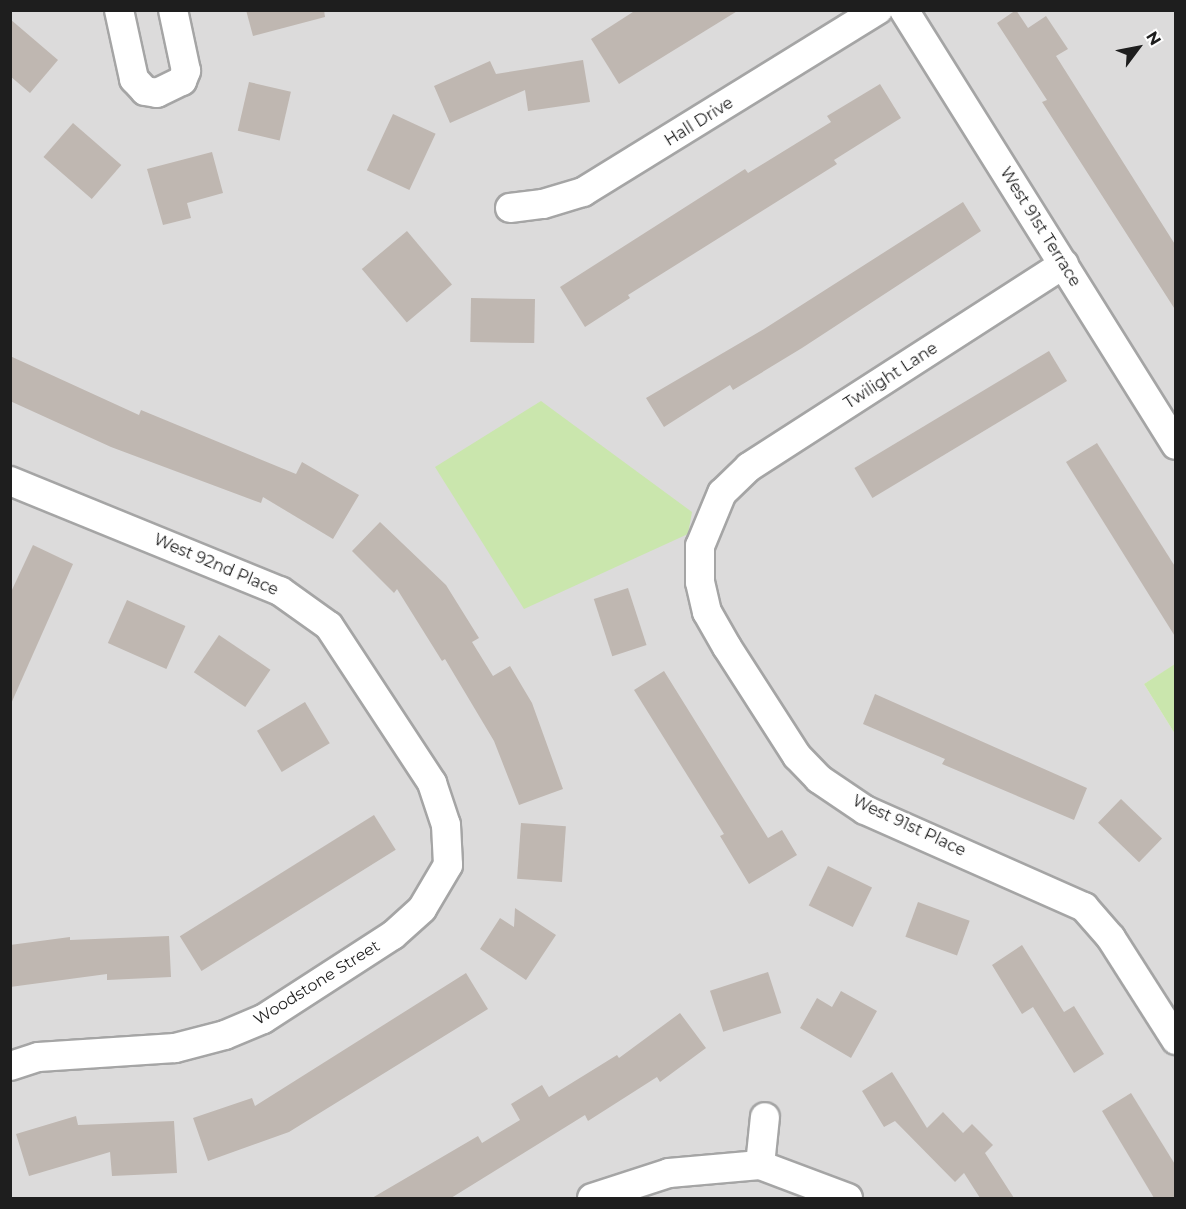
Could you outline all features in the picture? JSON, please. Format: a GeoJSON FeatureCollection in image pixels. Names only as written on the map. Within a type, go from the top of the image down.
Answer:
{"type":"FeatureCollection","features":[{"type":"Feature","properties":{"kind":"street"},"geometry":{"type":"LineString","coordinates":[[119,10],[134,79],[145,91],[157,93],[182,81],[186,71],[173,10]]}},
{"type":"Feature","properties":{"kind":"street","name":"Hall Drive"},"geometry":{"type":"LineString","coordinates":[[510,208],[543,204],[583,192],[878,10]]}},
{"type":"Feature","properties":{"kind":"street","name":"West 91st Terrace"},"geometry":{"type":"LineString","coordinates":[[904,10],[1176,445]]}},
{"type":"Feature","properties":{"kind":"street","name":"Twilight Lane"},"geometry":{"type":"LineString","coordinates":[[722,493],[748,466],[1064,264]]}},
{"type":"Feature","properties":{"kind":"street","name":"West 92nd Place"},"geometry":{"type":"LineString","coordinates":[[10,481],[280,591],[329,626],[432,783],[446,825],[448,865]]}},
{"type":"Feature","properties":{"kind":"street","name":"West 91st Place"},"geometry":{"type":"LineString","coordinates":[[722,493],[700,546],[700,582],[707,612],[797,756],[819,779],[865,810],[1084,907],[1111,938],[1176,1040]]}},
{"type":"Feature","properties":{"kind":"street","name":"Woodstone Street"},"geometry":{"type":"LineString","coordinates":[[10,1066],[38,1057],[175,1048],[225,1035],[263,1019],[393,935],[422,909],[448,865]]}},
{"type":"Feature","properties":{"kind":"street"},"geometry":{"type":"LineString","coordinates":[[760,1165],[765,1116]]}},
{"type":"Feature","properties":{"kind":"street"},"geometry":{"type":"LineString","coordinates":[[592,1198],[669,1173],[760,1165],[848,1198]]}},
{"type":"Feature","properties":{"kind":"shaded area"},"geometry":{"type":"Polygon","coordinates":[[[10,11],[1175,11],[1176,664],[1144,684],[1175,734],[1175,1198],[11,1198],[10,11]]]}},
{"type":"Feature","properties":{"kind":"green space"},"geometry":{"type":"Polygon","coordinates":[[[541,401],[692,512],[688,534],[524,609],[435,467],[541,401]]]}},
{"type":"Feature","properties":{"kind":"green space"},"geometry":{"type":"Polygon","coordinates":[[[1175,664],[1175,734],[1144,684],[1175,664]]]}},
{"type":"Feature","properties":{"kind":"building"},"geometry":{"type":"Polygon","coordinates":[[[246,10],[324,10],[325,17],[253,36],[246,10]]]}},
{"type":"Feature","properties":{"kind":"building"},"geometry":{"type":"Polygon","coordinates":[[[636,10],[739,10],[619,84],[591,39],[636,10]]]}},
{"type":"Feature","properties":{"kind":"building"},"geometry":{"type":"Polygon","coordinates":[[[1016,10],[1028,28],[1046,16],[1068,49],[1056,56],[1176,246],[1176,311],[1042,102],[1047,100],[997,23],[1016,10]]]}},
{"type":"Feature","properties":{"kind":"building"},"geometry":{"type":"Polygon","coordinates":[[[10,19],[58,60],[30,93],[10,76],[10,19]]]}},
{"type":"Feature","properties":{"kind":"building"},"geometry":{"type":"Polygon","coordinates":[[[583,60],[590,102],[528,111],[525,90],[450,123],[434,86],[490,61],[496,74],[583,60]]]}},
{"type":"Feature","properties":{"kind":"building"},"geometry":{"type":"Polygon","coordinates":[[[249,82],[291,92],[280,140],[238,131],[249,82]]]}},
{"type":"Feature","properties":{"kind":"building"},"geometry":{"type":"Polygon","coordinates":[[[880,84],[901,118],[834,160],[837,164],[628,295],[630,298],[585,327],[560,287],[745,169],[748,173],[831,122],[827,116],[880,84]]]}},
{"type":"Feature","properties":{"kind":"building"},"geometry":{"type":"Polygon","coordinates":[[[393,114],[436,134],[409,190],[367,170],[393,114]]]}},
{"type":"Feature","properties":{"kind":"building"},"geometry":{"type":"Polygon","coordinates":[[[73,123],[121,165],[92,199],[43,157],[73,123]]]}},
{"type":"Feature","properties":{"kind":"building"},"geometry":{"type":"Polygon","coordinates":[[[212,152],[223,193],[187,203],[191,218],[163,225],[147,169],[212,152]]]}},
{"type":"Feature","properties":{"kind":"building"},"geometry":{"type":"Polygon","coordinates":[[[963,202],[981,231],[802,348],[733,390],[730,385],[664,427],[646,398],[764,329],[963,202]]]}},
{"type":"Feature","properties":{"kind":"building"},"geometry":{"type":"Polygon","coordinates":[[[407,231],[452,285],[407,323],[362,269],[407,231]]]}},
{"type":"Feature","properties":{"kind":"building"},"geometry":{"type":"Polygon","coordinates":[[[471,298],[535,299],[534,343],[470,342],[471,298]]]}},
{"type":"Feature","properties":{"kind":"building"},"geometry":{"type":"Polygon","coordinates":[[[1049,351],[1067,381],[872,498],[854,468],[1049,351]]]}},
{"type":"Feature","properties":{"kind":"building"},"geometry":{"type":"Polygon","coordinates":[[[10,356],[139,415],[141,410],[296,474],[302,462],[359,495],[333,539],[263,497],[261,503],[111,447],[10,401],[10,356]]]}},
{"type":"Feature","properties":{"kind":"building"},"geometry":{"type":"Polygon","coordinates":[[[1097,443],[1176,568],[1176,638],[1066,462],[1097,443]]]}},
{"type":"Feature","properties":{"kind":"building"},"geometry":{"type":"Polygon","coordinates":[[[380,522],[446,585],[479,638],[472,642],[493,676],[510,666],[532,703],[563,789],[519,805],[494,741],[445,659],[442,661],[397,589],[394,593],[352,551],[380,522]]]}},
{"type":"Feature","properties":{"kind":"building"},"geometry":{"type":"Polygon","coordinates":[[[33,545],[73,564],[10,706],[10,594],[33,545]]]}},
{"type":"Feature","properties":{"kind":"building"},"geometry":{"type":"Polygon","coordinates":[[[628,588],[647,645],[612,656],[594,599],[628,588]]]}},
{"type":"Feature","properties":{"kind":"building"},"geometry":{"type":"Polygon","coordinates":[[[127,600],[185,626],[166,669],[108,643],[127,600]]]}},
{"type":"Feature","properties":{"kind":"building"},"geometry":{"type":"Polygon","coordinates":[[[219,635],[270,670],[245,707],[194,672],[219,635]]]}},
{"type":"Feature","properties":{"kind":"building"},"geometry":{"type":"Polygon","coordinates":[[[664,671],[768,838],[782,830],[797,855],[749,884],[720,836],[724,834],[634,690],[664,671]]]}},
{"type":"Feature","properties":{"kind":"building"},"geometry":{"type":"Polygon","coordinates":[[[875,694],[1087,788],[1074,820],[942,764],[945,759],[863,724],[875,694]]]}},
{"type":"Feature","properties":{"kind":"building"},"geometry":{"type":"Polygon","coordinates":[[[305,702],[330,743],[282,772],[257,731],[305,702]]]}},
{"type":"Feature","properties":{"kind":"building"},"geometry":{"type":"Polygon","coordinates":[[[1121,799],[1162,839],[1139,862],[1098,823],[1121,799]]]}},
{"type":"Feature","properties":{"kind":"building"},"geometry":{"type":"Polygon","coordinates":[[[374,815],[396,850],[202,971],[180,936],[374,815]]]}},
{"type":"Feature","properties":{"kind":"building"},"geometry":{"type":"Polygon","coordinates":[[[521,823],[566,826],[562,882],[517,879],[521,823]]]}},
{"type":"Feature","properties":{"kind":"building"},"geometry":{"type":"Polygon","coordinates":[[[828,866],[872,887],[853,927],[809,906],[828,866]]]}},
{"type":"Feature","properties":{"kind":"building"},"geometry":{"type":"Polygon","coordinates":[[[918,902],[970,921],[957,956],[905,937],[918,902]]]}},
{"type":"Feature","properties":{"kind":"building"},"geometry":{"type":"Polygon","coordinates":[[[515,908],[556,935],[526,980],[480,949],[500,918],[514,927],[515,908]]]}},
{"type":"Feature","properties":{"kind":"building"},"geometry":{"type":"Polygon","coordinates":[[[169,936],[171,977],[107,980],[107,974],[10,987],[10,945],[70,937],[70,940],[169,936]]]}},
{"type":"Feature","properties":{"kind":"building"},"geometry":{"type":"Polygon","coordinates":[[[1022,945],[1064,1012],[1074,1006],[1104,1054],[1074,1073],[1033,1007],[1022,1014],[992,965],[1022,945]]]}},
{"type":"Feature","properties":{"kind":"building"},"geometry":{"type":"Polygon","coordinates":[[[768,972],[781,1013],[723,1032],[710,991],[768,972]]]}},
{"type":"Feature","properties":{"kind":"building"},"geometry":{"type":"Polygon","coordinates":[[[466,973],[488,1009],[289,1132],[208,1161],[193,1118],[252,1098],[255,1106],[466,973]]]}},
{"type":"Feature","properties":{"kind":"building"},"geometry":{"type":"Polygon","coordinates":[[[841,991],[877,1011],[851,1058],[800,1028],[817,998],[832,1007],[841,991]]]}},
{"type":"Feature","properties":{"kind":"building"},"geometry":{"type":"Polygon","coordinates":[[[680,1013],[706,1048],[660,1082],[657,1077],[588,1121],[585,1115],[451,1198],[372,1198],[478,1136],[482,1143],[520,1120],[511,1104],[542,1085],[549,1097],[617,1055],[619,1058],[680,1013]]]}},
{"type":"Feature","properties":{"kind":"building"},"geometry":{"type":"Polygon","coordinates":[[[892,1072],[927,1128],[943,1112],[963,1133],[972,1124],[993,1145],[985,1153],[1014,1198],[980,1198],[964,1173],[955,1182],[895,1121],[884,1127],[862,1091],[892,1072]]]}},
{"type":"Feature","properties":{"kind":"building"},"geometry":{"type":"Polygon","coordinates":[[[1131,1093],[1176,1166],[1176,1198],[1154,1198],[1102,1111],[1131,1093]]]}},
{"type":"Feature","properties":{"kind":"building"},"geometry":{"type":"Polygon","coordinates":[[[76,1116],[78,1125],[174,1121],[177,1173],[112,1176],[110,1152],[29,1176],[16,1134],[76,1116]]]}}]}
